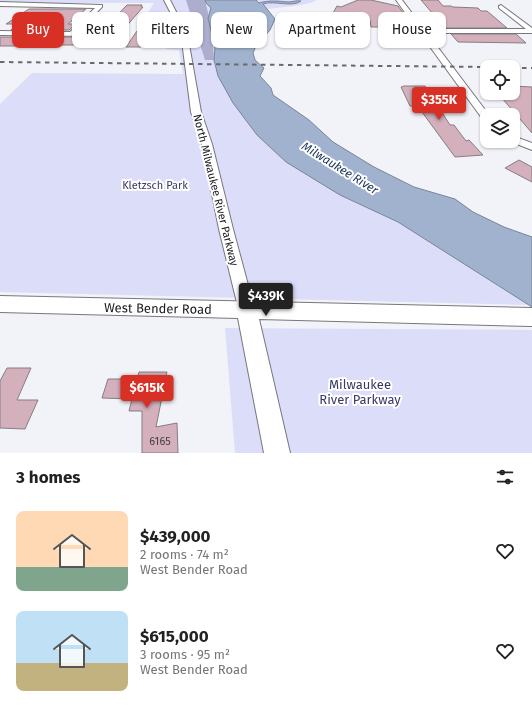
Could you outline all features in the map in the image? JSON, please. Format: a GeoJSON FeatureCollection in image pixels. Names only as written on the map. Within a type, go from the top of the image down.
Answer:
{"type":"FeatureCollection","features":[{"type":"Feature","properties":{"kind":"street","name":"North Milwaukee River Parkway"},"geometry":{"type":"LineString","coordinates":[[168,0],[184,33],[196,112],[207,144],[226,229],[247,311],[277,453]]}},
{"type":"Feature","properties":{"kind":"street"},"geometry":{"type":"LineString","coordinates":[[399,0],[408,12]]}},
{"type":"Feature","properties":{"kind":"street"},"geometry":{"type":"LineString","coordinates":[[0,4],[100,6],[94,12]]}},
{"type":"Feature","properties":{"kind":"street"},"geometry":{"type":"LineString","coordinates":[[501,8],[532,31]]}},
{"type":"Feature","properties":{"kind":"street"},"geometry":{"type":"LineString","coordinates":[[446,31],[532,31]]}},
{"type":"Feature","properties":{"kind":"street"},"geometry":{"type":"LineString","coordinates":[[0,33],[72,34]]}},
{"type":"Feature","properties":{"kind":"street"},"geometry":{"type":"LineString","coordinates":[[434,48],[480,110]]}},
{"type":"Feature","properties":{"kind":"street"},"geometry":{"type":"LineString","coordinates":[[520,142],[532,147]]}},
{"type":"Feature","properties":{"kind":"street","name":"West Bender Road"},"geometry":{"type":"LineString","coordinates":[[0,304],[532,317]]}},
{"type":"Feature","properties":{"kind":"green space","name":"Kletzsch Park"},"geometry":{"type":"Polygon","coordinates":[[[0,0],[234,0],[235,12],[211,12],[211,48],[238,48],[241,78],[467,265],[529,305],[0,292],[0,104],[32,73],[183,74],[179,50],[166,48],[203,48],[203,12],[148,12],[154,3],[0,3],[0,0]]]}},
{"type":"Feature","properties":{"kind":"green space"},"geometry":{"type":"Polygon","coordinates":[[[256,0],[317,0],[301,5],[268,9],[256,0]]]}},
{"type":"Feature","properties":{"kind":"green space","name":"Milwaukee River Parkway"},"geometry":{"type":"Polygon","coordinates":[[[225,328],[532,330],[532,453],[235,453],[225,328]]]}},
{"type":"Feature","properties":{"kind":"shaded area"},"geometry":{"type":"Polygon","coordinates":[[[186,0],[205,0],[211,26],[211,48],[213,48],[214,60],[205,60],[201,48],[203,48],[203,12],[190,12],[186,0]]]}},
{"type":"Feature","properties":{"kind":"water","name":"Milwaukee River"},"geometry":{"type":"Polygon","coordinates":[[[205,0],[256,0],[259,3],[270,1],[301,1],[293,4],[263,4],[275,19],[267,33],[267,12],[211,12],[211,30],[208,18],[211,8],[205,0]]]}},
{"type":"Feature","properties":{"kind":"water","name":"Milwaukee River"},"geometry":{"type":"Polygon","coordinates":[[[215,48],[255,48],[253,53],[255,60],[264,68],[260,76],[271,88],[273,95],[309,120],[333,142],[374,167],[414,187],[455,199],[473,212],[504,227],[532,237],[532,307],[398,222],[340,195],[286,162],[257,135],[233,103],[218,76],[214,60],[215,48]]]}},
{"type":"Feature","properties":{"kind":"building"},"geometry":{"type":"Polygon","coordinates":[[[358,0],[371,0],[398,6],[402,12],[378,12],[378,27],[371,27],[370,12],[334,12],[337,6],[341,7],[358,0]]]}},
{"type":"Feature","properties":{"kind":"building"},"geometry":{"type":"Polygon","coordinates":[[[421,0],[438,0],[443,6],[478,8],[481,11],[487,11],[507,28],[446,28],[446,12],[431,12],[421,0]]]}},
{"type":"Feature","properties":{"kind":"building"},"geometry":{"type":"Polygon","coordinates":[[[127,5],[142,5],[141,7],[143,7],[137,12],[129,23],[129,12],[120,12],[127,5]]]}},
{"type":"Feature","properties":{"kind":"building"},"geometry":{"type":"Polygon","coordinates":[[[29,9],[86,9],[82,12],[72,12],[72,21],[68,24],[72,24],[72,27],[69,30],[64,30],[64,12],[24,12],[29,9]]]}},
{"type":"Feature","properties":{"kind":"building"},"geometry":{"type":"Polygon","coordinates":[[[12,20],[12,24],[6,24],[12,20]]]}},
{"type":"Feature","properties":{"kind":"building"},"geometry":{"type":"Polygon","coordinates":[[[137,31],[137,47],[129,47],[129,43],[137,31]]]}},
{"type":"Feature","properties":{"kind":"building"},"geometry":{"type":"Polygon","coordinates":[[[451,34],[516,34],[526,43],[458,42],[451,34]]]}},
{"type":"Feature","properties":{"kind":"building"},"geometry":{"type":"Polygon","coordinates":[[[0,37],[12,37],[12,46],[0,46],[0,37]]]}},
{"type":"Feature","properties":{"kind":"building"},"geometry":{"type":"Polygon","coordinates":[[[64,37],[72,37],[72,45],[64,45],[64,37]]]}},
{"type":"Feature","properties":{"kind":"building"},"geometry":{"type":"Polygon","coordinates":[[[425,86],[450,125],[454,125],[466,141],[469,140],[483,155],[455,157],[422,112],[416,112],[413,106],[410,106],[401,87],[425,86]]]}},
{"type":"Feature","properties":{"kind":"building"},"geometry":{"type":"Polygon","coordinates":[[[520,86],[532,87],[532,133],[520,119],[520,108],[510,108],[504,100],[520,100],[520,86]]]}},
{"type":"Feature","properties":{"kind":"building"},"geometry":{"type":"Polygon","coordinates":[[[519,160],[532,167],[532,182],[505,168],[519,160]]]}},
{"type":"Feature","properties":{"kind":"building"},"geometry":{"type":"Polygon","coordinates":[[[7,368],[31,368],[17,400],[38,400],[25,429],[0,428],[0,381],[7,368]]]}},
{"type":"Feature","properties":{"kind":"building"},"geometry":{"type":"Polygon","coordinates":[[[139,372],[167,372],[156,427],[177,423],[178,453],[142,453],[142,411],[129,411],[132,399],[102,398],[108,379],[137,379],[139,372]]]}},
{"type":"Feature","properties":{"kind":"railway"},"geometry":{"type":"LineString","coordinates":[[0,62],[480,67]]}},
{"type":"Feature","properties":{"kind":"railway"},"geometry":{"type":"LineString","coordinates":[[520,68],[532,68]]}}]}
